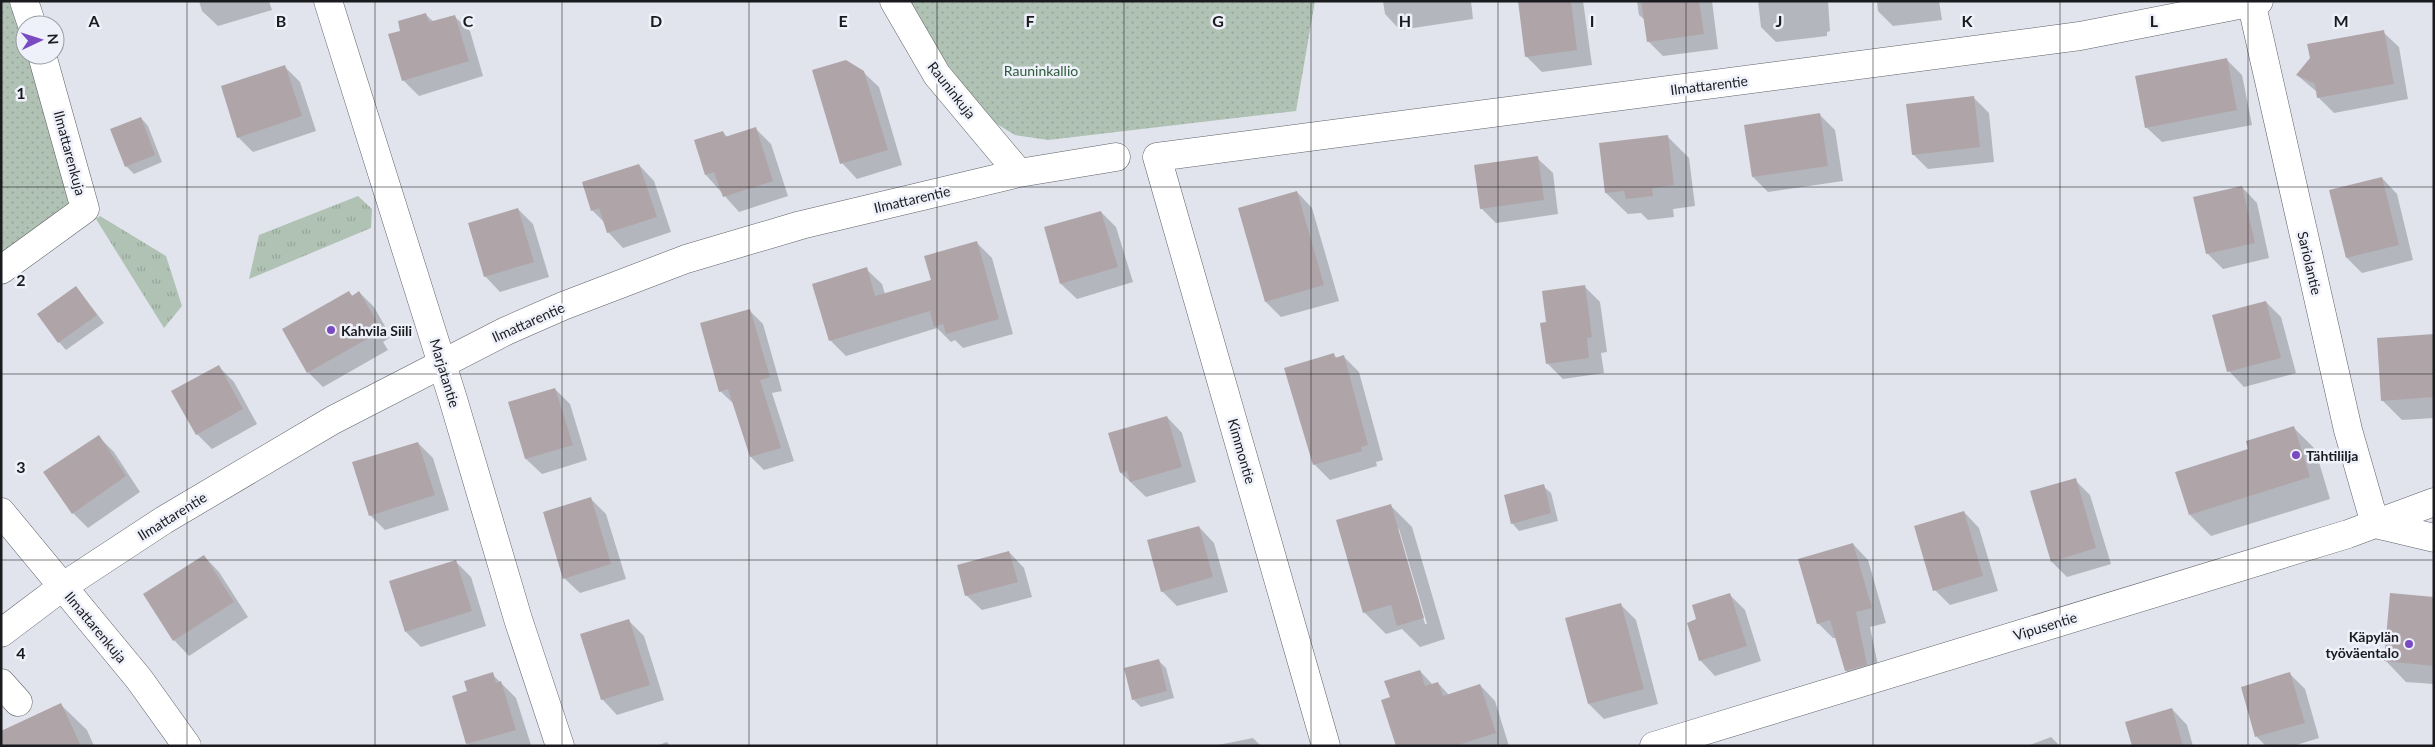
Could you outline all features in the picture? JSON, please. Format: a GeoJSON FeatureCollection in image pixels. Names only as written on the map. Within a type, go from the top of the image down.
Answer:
{"type":"FeatureCollection","features":[{"type":"Feature","properties":{"kind":"street"},"geometry":{"type":"LineString","coordinates":[[24,1],[29,15]]}},
{"type":"Feature","properties":{"kind":"street","name":"Marjatantie"},"geometry":{"type":"LineString","coordinates":[[328,1],[442,363],[518,619],[560,746]]}},
{"type":"Feature","properties":{"kind":"street","name":"Rauninkuja"},"geometry":{"type":"LineString","coordinates":[[894,1],[938,75],[1019,173]]}},
{"type":"Feature","properties":{"kind":"street","name":"Ilmattarentie"},"geometry":{"type":"LineString","coordinates":[[1157,157],[2080,36],[2254,2]]}},
{"type":"Feature","properties":{"kind":"street","name":"Sariolantie"},"geometry":{"type":"LineString","coordinates":[[2254,2],[2348,430],[2375,524]]}},
{"type":"Feature","properties":{"kind":"street","name":"Ilmattarenkuja"},"geometry":{"type":"LineString","coordinates":[[1,270],[85,210],[45,65]]}},
{"type":"Feature","properties":{"kind":"street","name":"Ilmattarentie"},"geometry":{"type":"LineString","coordinates":[[1,633],[62,587],[164,520],[332,420],[506,331],[554,310],[686,259],[801,225],[1019,173],[1116,157]]}},
{"type":"Feature","properties":{"kind":"street","name":"Kimmontie"},"geometry":{"type":"LineString","coordinates":[[1157,157],[1326,746]]}},
{"type":"Feature","properties":{"kind":"street","name":"Vipusentie"},"geometry":{"type":"LineString","coordinates":[[1654,746],[2375,524],[2434,502]]}},
{"type":"Feature","properties":{"kind":"street","name":"Ilmattarenkuja"},"geometry":{"type":"LineString","coordinates":[[2,513],[139,679],[187,746]]}},
{"type":"Feature","properties":{"kind":"street"},"geometry":{"type":"LineString","coordinates":[[2375,524],[2434,538]]}},
{"type":"Feature","properties":{"kind":"green space"},"geometry":{"type":"Polygon","coordinates":[[[1,1],[14,1],[19,15],[15,15],[15,65],[35,65],[75,201],[1,261],[1,1]]]}},
{"type":"Feature","properties":{"kind":"green space","name":"Rauninkallio"},"geometry":{"type":"Polygon","coordinates":[[[908,1],[1315,1],[1296,111],[1048,140],[1015,135],[990,120],[928,39],[908,1]]]}},
{"type":"Feature","properties":{"kind":"green space"},"geometry":{"type":"Polygon","coordinates":[[[358,196],[372,209],[371,228],[249,279],[259,235],[358,196]]]}},
{"type":"Feature","properties":{"kind":"green space"},"geometry":{"type":"Polygon","coordinates":[[[100,216],[166,256],[182,306],[164,328],[96,219],[100,216]]]}},
{"type":"Feature","properties":{"kind":"building"},"geometry":{"type":"Polygon","coordinates":[[[1518,1],[1571,1],[1577,50],[1525,57],[1518,1]]]}},
{"type":"Feature","properties":{"kind":"building"},"geometry":{"type":"Polygon","coordinates":[[[1641,1],[1699,1],[1704,34],[1647,42],[1641,1]]]}},
{"type":"Feature","properties":{"kind":"building"},"geometry":{"type":"Polygon","coordinates":[[[426,13],[429,22],[455,15],[469,61],[402,81],[388,34],[400,31],[398,21],[426,13]]]}},
{"type":"Feature","properties":{"kind":"building"},"geometry":{"type":"Polygon","coordinates":[[[2384,30],[2394,84],[2317,98],[2315,84],[2296,75],[2310,58],[2307,44],[2384,30]]]}},
{"type":"Feature","properties":{"kind":"building"},"geometry":{"type":"Polygon","coordinates":[[[2227,58],[2237,110],[2145,128],[2135,76],[2227,58]]]}},
{"type":"Feature","properties":{"kind":"building"},"geometry":{"type":"Polygon","coordinates":[[[846,60],[864,71],[888,150],[840,164],[812,70],[846,60]]]}},
{"type":"Feature","properties":{"kind":"building"},"geometry":{"type":"Polygon","coordinates":[[[285,65],[302,116],[237,138],[221,86],[285,65]]]}},
{"type":"Feature","properties":{"kind":"building"},"geometry":{"type":"Polygon","coordinates":[[[1974,96],[1980,147],[1912,155],[1906,104],[1974,96]]]}},
{"type":"Feature","properties":{"kind":"building"},"geometry":{"type":"Polygon","coordinates":[[[1820,113],[1828,166],[1752,177],[1744,125],[1820,113]]]}},
{"type":"Feature","properties":{"kind":"building"},"geometry":{"type":"Polygon","coordinates":[[[141,117],[155,155],[125,167],[110,129],[141,117]]]}},
{"type":"Feature","properties":{"kind":"building"},"geometry":{"type":"Polygon","coordinates":[[[756,127],[773,181],[723,197],[714,172],[705,175],[694,140],[723,131],[725,137],[756,127]]]}},
{"type":"Feature","properties":{"kind":"building"},"geometry":{"type":"Polygon","coordinates":[[[1668,135],[1674,185],[1652,188],[1653,196],[1626,199],[1624,191],[1605,193],[1599,143],[1668,135]]]}},
{"type":"Feature","properties":{"kind":"building"},"geometry":{"type":"Polygon","coordinates":[[[1538,156],[1544,200],[1480,209],[1474,165],[1538,156]]]}},
{"type":"Feature","properties":{"kind":"building"},"geometry":{"type":"Polygon","coordinates":[[[639,164],[657,217],[607,233],[599,208],[591,211],[582,182],[639,164]]]}},
{"type":"Feature","properties":{"kind":"building"},"geometry":{"type":"Polygon","coordinates":[[[2382,177],[2399,245],[2346,258],[2329,190],[2382,177]]]}},
{"type":"Feature","properties":{"kind":"building"},"geometry":{"type":"Polygon","coordinates":[[[2242,186],[2255,243],[2206,254],[2193,197],[2242,186]]]}},
{"type":"Feature","properties":{"kind":"building"},"geometry":{"type":"Polygon","coordinates":[[[1297,191],[1324,285],[1265,302],[1238,208],[1297,191]]]}},
{"type":"Feature","properties":{"kind":"building"},"geometry":{"type":"Polygon","coordinates":[[[518,208],[534,262],[484,277],[468,223],[518,208]]]}},
{"type":"Feature","properties":{"kind":"building"},"geometry":{"type":"Polygon","coordinates":[[[1101,211],[1118,267],[1060,284],[1044,227],[1101,211]]]}},
{"type":"Feature","properties":{"kind":"building"},"geometry":{"type":"Polygon","coordinates":[[[977,241],[999,319],[946,334],[943,324],[934,327],[930,311],[829,341],[812,284],[867,267],[875,296],[931,280],[924,256],[977,241]]]}},
{"type":"Feature","properties":{"kind":"building"},"geometry":{"type":"Polygon","coordinates":[[[1585,285],[1592,337],[1587,338],[1589,358],[1546,364],[1540,323],[1546,322],[1542,291],[1585,285]]]}},
{"type":"Feature","properties":{"kind":"building"},"geometry":{"type":"Polygon","coordinates":[[[76,286],[97,315],[58,343],[37,314],[76,286]]]}},
{"type":"Feature","properties":{"kind":"building"},"geometry":{"type":"Polygon","coordinates":[[[349,291],[352,296],[359,291],[377,322],[369,326],[374,335],[307,373],[282,329],[349,291]]]}},
{"type":"Feature","properties":{"kind":"building"},"geometry":{"type":"Polygon","coordinates":[[[2266,301],[2281,358],[2227,372],[2212,315],[2266,301]]]}},
{"type":"Feature","properties":{"kind":"building"},"geometry":{"type":"Polygon","coordinates":[[[750,309],[770,377],[760,380],[781,448],[750,457],[728,389],[719,392],[700,323],[750,309]]]}},
{"type":"Feature","properties":{"kind":"building"},"geometry":{"type":"Polygon","coordinates":[[[2434,334],[2434,397],[2381,401],[2377,338],[2434,334]]]}},
{"type":"Feature","properties":{"kind":"building"},"geometry":{"type":"Polygon","coordinates":[[[1334,353],[1335,358],[1344,355],[1368,445],[1361,447],[1362,451],[1313,465],[1284,368],[1334,353]]]}},
{"type":"Feature","properties":{"kind":"building"},"geometry":{"type":"Polygon","coordinates":[[[219,365],[243,409],[196,435],[171,391],[219,365]]]}},
{"type":"Feature","properties":{"kind":"building"},"geometry":{"type":"Polygon","coordinates":[[[555,388],[573,445],[525,459],[508,402],[555,388]]]}},
{"type":"Feature","properties":{"kind":"building"},"geometry":{"type":"Polygon","coordinates":[[[1167,416],[1182,467],[1130,482],[1127,471],[1120,473],[1108,433],[1167,416]]]}},
{"type":"Feature","properties":{"kind":"building"},"geometry":{"type":"Polygon","coordinates":[[[2294,426],[2310,477],[2189,515],[2175,472],[2248,449],[2246,441],[2294,426]]]}},
{"type":"Feature","properties":{"kind":"building"},"geometry":{"type":"Polygon","coordinates":[[[99,435],[126,476],[72,514],[43,472],[99,435]]]}},
{"type":"Feature","properties":{"kind":"building"},"geometry":{"type":"Polygon","coordinates":[[[418,442],[435,495],[369,516],[352,462],[418,442]]]}},
{"type":"Feature","properties":{"kind":"building"},"geometry":{"type":"Polygon","coordinates":[[[2076,478],[2096,548],[2051,562],[2030,491],[2076,478]]]}},
{"type":"Feature","properties":{"kind":"building"},"geometry":{"type":"Polygon","coordinates":[[[1544,484],[1551,513],[1511,524],[1504,495],[1544,484]]]}},
{"type":"Feature","properties":{"kind":"building"},"geometry":{"type":"Polygon","coordinates":[[[591,497],[611,564],[563,579],[543,512],[591,497]]]}},
{"type":"Feature","properties":{"kind":"building"},"geometry":{"type":"Polygon","coordinates":[[[1391,504],[1424,618],[1397,626],[1391,605],[1363,613],[1336,520],[1391,504]]]}},
{"type":"Feature","properties":{"kind":"building"},"geometry":{"type":"Polygon","coordinates":[[[1964,511],[1983,576],[1933,591],[1914,526],[1964,511]]]}},
{"type":"Feature","properties":{"kind":"building"},"geometry":{"type":"Polygon","coordinates":[[[1199,526],[1213,577],[1161,592],[1147,540],[1199,526]]]}},
{"type":"Feature","properties":{"kind":"building"},"geometry":{"type":"Polygon","coordinates":[[[1853,543],[1872,608],[1856,612],[1867,665],[1845,671],[1830,620],[1817,624],[1798,559],[1853,543]]]}},
{"type":"Feature","properties":{"kind":"building"},"geometry":{"type":"Polygon","coordinates":[[[1009,551],[1018,582],[965,596],[957,565],[1009,551]]]}},
{"type":"Feature","properties":{"kind":"building"},"geometry":{"type":"Polygon","coordinates":[[[204,555],[234,602],[173,641],[143,594],[204,555]]]}},
{"type":"Feature","properties":{"kind":"building"},"geometry":{"type":"Polygon","coordinates":[[[456,560],[472,611],[405,632],[389,581],[456,560]]]}},
{"type":"Feature","properties":{"kind":"building"},"geometry":{"type":"Polygon","coordinates":[[[1730,593],[1747,646],[1699,661],[1687,623],[1696,619],[1692,605],[1730,593]]]}},
{"type":"Feature","properties":{"kind":"building","name":"Käpylän työväentalo"},"geometry":{"type":"Polygon","coordinates":[[[2390,593],[2434,597],[2434,666],[2384,661],[2390,593]]]}},
{"type":"Feature","properties":{"kind":"building"},"geometry":{"type":"Polygon","coordinates":[[[1621,603],[1644,689],[1588,704],[1565,618],[1621,603]]]}},
{"type":"Feature","properties":{"kind":"building"},"geometry":{"type":"Polygon","coordinates":[[[629,619],[650,685],[601,700],[580,634],[629,619]]]}},
{"type":"Feature","properties":{"kind":"building"},"geometry":{"type":"Polygon","coordinates":[[[1159,659],[1167,691],[1132,700],[1124,668],[1159,659]]]}},
{"type":"Feature","properties":{"kind":"building"},"geometry":{"type":"Polygon","coordinates":[[[1420,670],[1425,686],[1438,682],[1443,696],[1480,684],[1496,733],[1455,746],[1396,746],[1381,700],[1390,697],[1384,681],[1420,670]]]}},
{"type":"Feature","properties":{"kind":"building"},"geometry":{"type":"Polygon","coordinates":[[[493,672],[496,683],[501,681],[516,730],[466,744],[452,696],[467,691],[464,681],[493,672]]]}},
{"type":"Feature","properties":{"kind":"building"},"geometry":{"type":"Polygon","coordinates":[[[2290,672],[2305,723],[2255,737],[2241,687],[2290,672]]]}},
{"type":"Feature","properties":{"kind":"building"},"geometry":{"type":"Polygon","coordinates":[[[61,703],[81,746],[1,746],[1,731],[61,703]]]}},
{"type":"Feature","properties":{"kind":"building"},"geometry":{"type":"Polygon","coordinates":[[[2172,708],[2183,746],[2132,746],[2125,722],[2172,708]]]}},
{"type":"Feature","properties":{"kind":"place","name":"Kahvila Siili"},"geometry":{"type":"Point","coordinates":[331,330]}},
{"type":"Feature","properties":{"kind":"place","name":"Tähtililja"},"geometry":{"type":"Point","coordinates":[2296,455]}},
{"type":"Feature","properties":{"kind":"place","name":"Käpylän työväentalo"},"geometry":{"type":"Point","coordinates":[2409,644]}}]}
